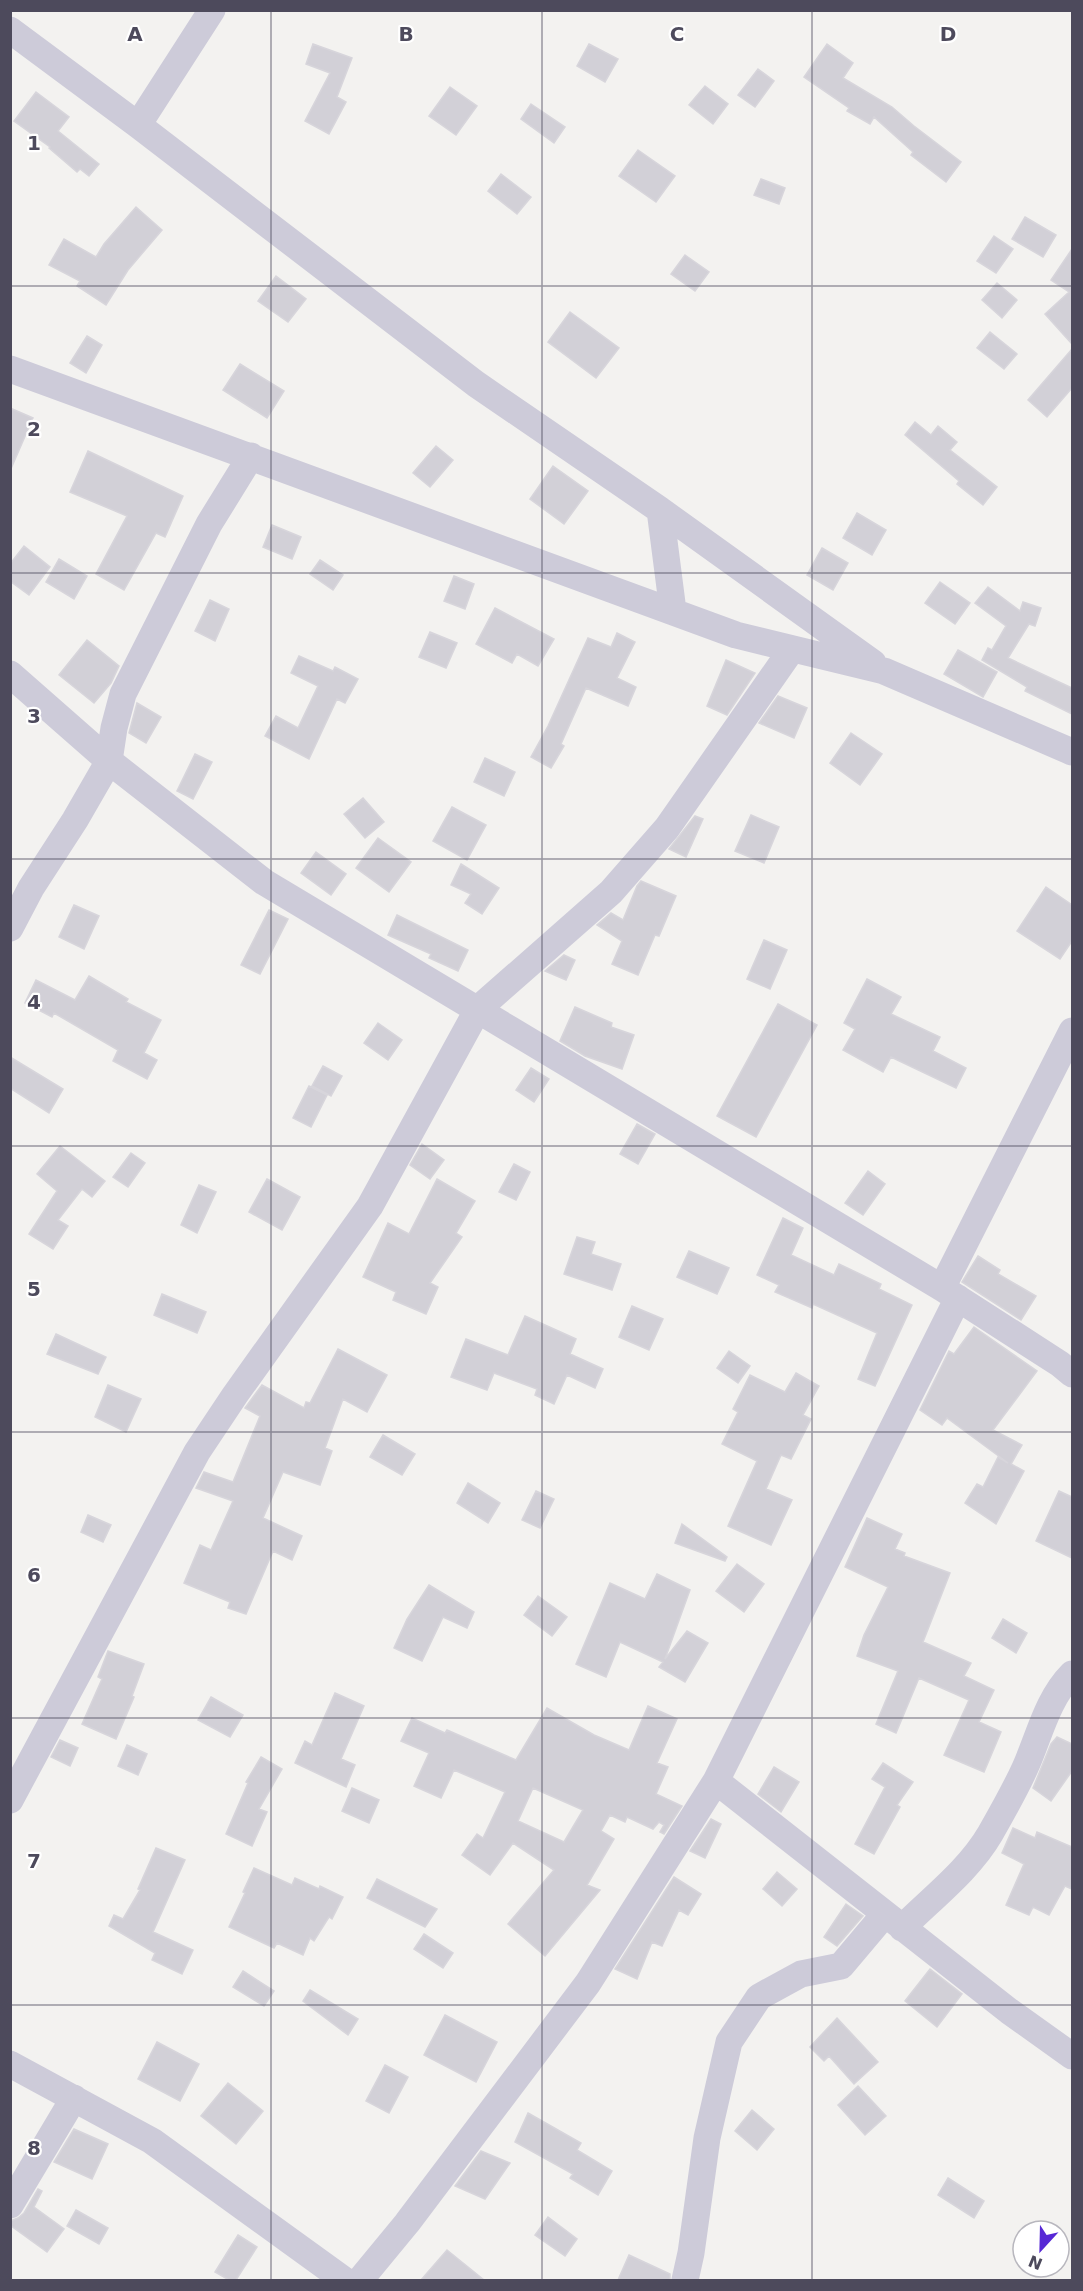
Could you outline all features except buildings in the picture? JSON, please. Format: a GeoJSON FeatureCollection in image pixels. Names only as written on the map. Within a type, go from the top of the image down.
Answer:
{"type":"FeatureCollection","features":[{"type":"Feature","properties":{"kind":"street"},"geometry":{"type":"LineString","coordinates":[[138,125],[212,10]]}},
{"type":"Feature","properties":{"kind":"street"},"geometry":{"type":"LineString","coordinates":[[10,30],[476,384],[660,510],[884,671]]}},
{"type":"Feature","properties":{"kind":"street"},"geometry":{"type":"LineString","coordinates":[[10,369],[736,635],[884,671],[1072,752]]}},
{"type":"Feature","properties":{"kind":"street"},"geometry":{"type":"LineString","coordinates":[[10,928],[31,888],[75,820],[109,761],[114,728],[123,694],[208,524],[251,456]]}},
{"type":"Feature","properties":{"kind":"street"},"geometry":{"type":"LineString","coordinates":[[660,510],[673,611]]}},
{"type":"Feature","properties":{"kind":"street"},"geometry":{"type":"LineString","coordinates":[[10,1800],[198,1452],[235,1395],[370,1206],[478,1009],[611,892],[666,828],[792,649]]}},
{"type":"Feature","properties":{"kind":"street"},"geometry":{"type":"LineString","coordinates":[[10,674],[109,761],[264,882],[950,1293],[1072,1374]]}},
{"type":"Feature","properties":{"kind":"street"},"geometry":{"type":"LineString","coordinates":[[360,2280],[407,2223],[588,1983],[716,1781],[950,1293],[1072,1031]]}},
{"type":"Feature","properties":{"kind":"street"},"geometry":{"type":"LineString","coordinates":[[685,2280],[691,2253],[706,2138],[729,2042],[759,1997],[801,1974],[841,1966],[893,1921],[970,1862],[989,1835],[1025,1769],[1045,1717],[1072,1674]]}},
{"type":"Feature","properties":{"kind":"street"},"geometry":{"type":"LineString","coordinates":[[716,1781],[1009,2011],[1072,2056]]}},
{"type":"Feature","properties":{"kind":"street"},"geometry":{"type":"LineString","coordinates":[[10,2064],[152,2141],[344,2280]]}},
{"type":"Feature","properties":{"kind":"street"},"geometry":{"type":"LineString","coordinates":[[10,2205],[74,2098]]}}]}
